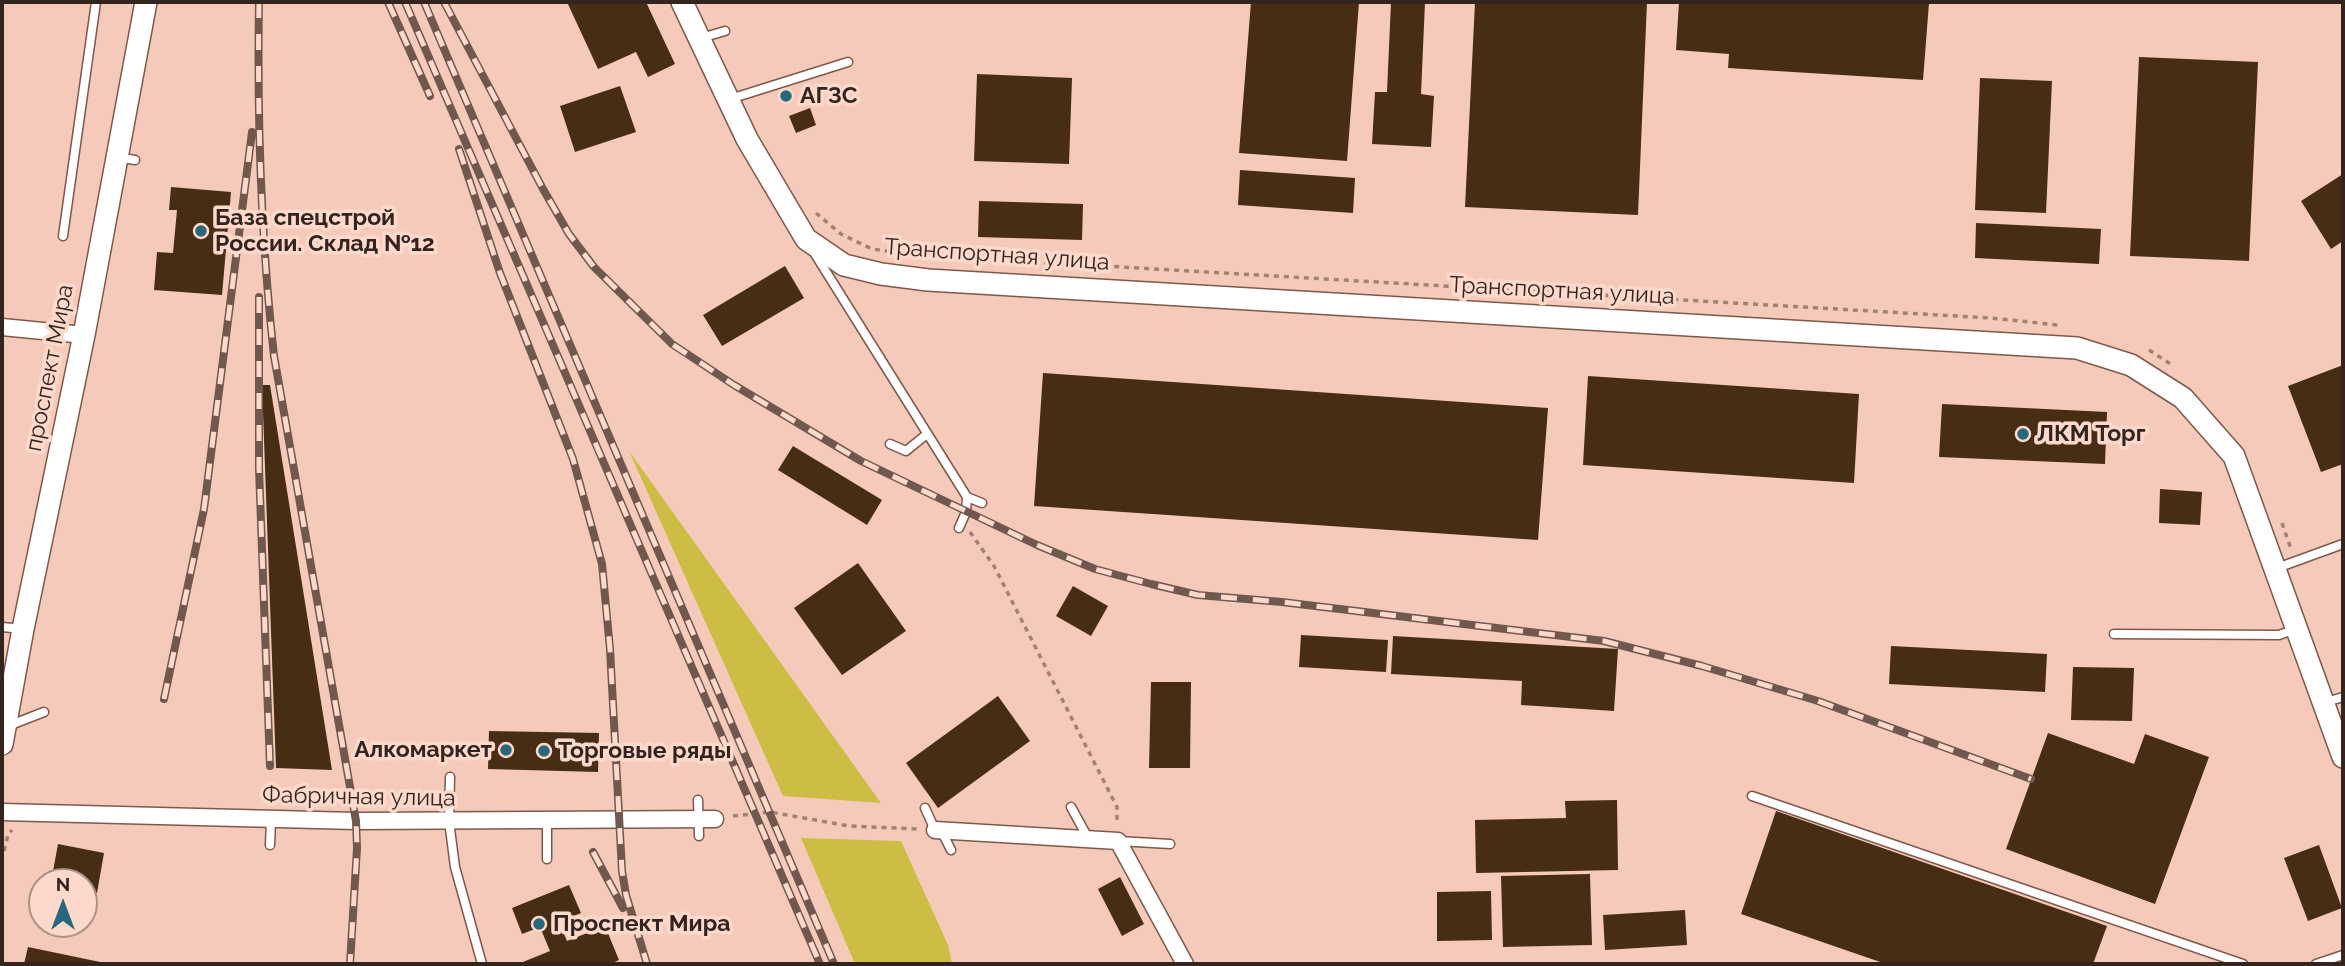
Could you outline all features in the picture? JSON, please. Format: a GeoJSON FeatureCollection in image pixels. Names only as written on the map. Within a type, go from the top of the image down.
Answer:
{"type":"FeatureCollection","features":[{"type":"Feature","properties":{"kind":"street","name":"проспект Мира"},"geometry":{"type":"LineString","coordinates":[[3,736],[12,628],[126,159],[146,2]]}},
{"type":"Feature","properties":{"kind":"street","name":"Транспортная улица"},"geometry":{"type":"LineString","coordinates":[[682,2],[696,40],[729,99],[747,139],[806,239],[844,265],[881,274],[928,280],[2077,348],[2131,365],[2183,398],[2234,456],[2297,629],[2333,700],[2342,751]]}},
{"type":"Feature","properties":{"kind":"street"},"geometry":{"type":"LineString","coordinates":[[2,327],[84,335]]}},
{"type":"Feature","properties":{"kind":"street","name":"Фабричная улица"},"geometry":{"type":"LineString","coordinates":[[2,812],[449,821],[715,819]]}},
{"type":"Feature","properties":{"kind":"street"},"geometry":{"type":"LineString","coordinates":[[938,830],[1118,841],[1185,964]]}},
{"type":"Feature","properties":{"kind":"lane"},"geometry":{"type":"LineString","coordinates":[[63,236],[96,2]]}},
{"type":"Feature","properties":{"kind":"lane"},"geometry":{"type":"LineString","coordinates":[[696,40],[725,31]]}},
{"type":"Feature","properties":{"kind":"lane"},"geometry":{"type":"LineString","coordinates":[[729,99],[848,62]]}},
{"type":"Feature","properties":{"kind":"lane"},"geometry":{"type":"LineString","coordinates":[[806,239],[967,497],[982,503]]}},
{"type":"Feature","properties":{"kind":"lane"},"geometry":{"type":"LineString","coordinates":[[890,444],[906,451],[927,434]]}},
{"type":"Feature","properties":{"kind":"lane"},"geometry":{"type":"LineString","coordinates":[[960,526],[966,512],[967,497]]}},
{"type":"Feature","properties":{"kind":"lane"},"geometry":{"type":"LineString","coordinates":[[2275,569],[2343,544]]}},
{"type":"Feature","properties":{"kind":"lane"},"geometry":{"type":"LineString","coordinates":[[2114,634],[2279,635],[2297,629]]}},
{"type":"Feature","properties":{"kind":"lane"},"geometry":{"type":"LineString","coordinates":[[3,736],[44,712]]}},
{"type":"Feature","properties":{"kind":"lane"},"geometry":{"type":"LineString","coordinates":[[450,777],[449,821],[455,867],[482,964]]}},
{"type":"Feature","properties":{"kind":"lane"},"geometry":{"type":"LineString","coordinates":[[1752,796],[2243,964]]}},
{"type":"Feature","properties":{"kind":"lane"},"geometry":{"type":"LineString","coordinates":[[698,800],[699,836]]}},
{"type":"Feature","properties":{"kind":"lane"},"geometry":{"type":"LineString","coordinates":[[1072,807],[1088,839]]}},
{"type":"Feature","properties":{"kind":"lane"},"geometry":{"type":"LineString","coordinates":[[925,808],[951,849]]}},
{"type":"Feature","properties":{"kind":"lane"},"geometry":{"type":"LineString","coordinates":[[271,819],[271,845]]}},
{"type":"Feature","properties":{"kind":"lane"},"geometry":{"type":"LineString","coordinates":[[547,821],[547,859]]}},
{"type":"Feature","properties":{"kind":"lane"},"geometry":{"type":"LineString","coordinates":[[1118,841],[1170,844]]}},
{"type":"Feature","properties":{"kind":"lane"},"geometry":{"type":"LineString","coordinates":[[2316,964],[2343,955]]}},
{"type":"Feature","properties":{"kind":"path"},"geometry":{"type":"LineString","coordinates":[[810,204],[816,214],[841,234],[872,249],[917,255],[1962,316],[2058,325]]}},
{"type":"Feature","properties":{"kind":"path"},"geometry":{"type":"LineString","coordinates":[[2145,349],[2156,353],[2175,367]]}},
{"type":"Feature","properties":{"kind":"path"},"geometry":{"type":"LineString","coordinates":[[2279,514],[2296,560]]}},
{"type":"Feature","properties":{"kind":"path"},"geometry":{"type":"LineString","coordinates":[[960,526],[973,534],[994,566],[1117,807],[1118,841]]}},
{"type":"Feature","properties":{"kind":"path"},"geometry":{"type":"LineString","coordinates":[[715,819],[770,812],[849,825],[938,830]]}},
{"type":"Feature","properties":{"kind":"shaded area"},"geometry":{"type":"Polygon","coordinates":[[[629,451],[881,803],[783,796],[629,451]]]}},
{"type":"Feature","properties":{"kind":"shaded area"},"geometry":{"type":"Polygon","coordinates":[[[801,838],[901,841],[948,945],[952,964],[855,964],[801,838]]]}},
{"type":"Feature","properties":{"kind":"building"},"geometry":{"type":"Polygon","coordinates":[[[567,2],[646,2],[675,64],[648,77],[636,52],[598,69],[567,2]]]}},
{"type":"Feature","properties":{"kind":"building"},"geometry":{"type":"Polygon","coordinates":[[[1251,2],[1359,2],[1347,161],[1239,153],[1251,2]]]}},
{"type":"Feature","properties":{"kind":"building"},"geometry":{"type":"Polygon","coordinates":[[[1391,2],[1425,2],[1421,94],[1434,96],[1431,147],[1372,144],[1375,92],[1387,92],[1391,2]]]}},
{"type":"Feature","properties":{"kind":"building"},"geometry":{"type":"Polygon","coordinates":[[[1475,2],[1647,2],[1638,215],[1465,207],[1475,2]]]}},
{"type":"Feature","properties":{"kind":"building"},"geometry":{"type":"Polygon","coordinates":[[[1679,2],[1929,3],[1923,80],[1728,68],[1729,54],[1676,50],[1679,2]]]}},
{"type":"Feature","properties":{"kind":"building"},"geometry":{"type":"Polygon","coordinates":[[[2139,57],[2258,62],[2249,261],[2130,256],[2139,57]]]}},
{"type":"Feature","properties":{"kind":"building"},"geometry":{"type":"Polygon","coordinates":[[[977,74],[1072,78],[1069,164],[974,161],[977,74]]]}},
{"type":"Feature","properties":{"kind":"building"},"geometry":{"type":"Polygon","coordinates":[[[1980,78],[2052,81],[2046,213],[1975,210],[1980,78]]]}},
{"type":"Feature","properties":{"kind":"building"},"geometry":{"type":"Polygon","coordinates":[[[620,86],[636,132],[575,152],[560,106],[620,86]]]}},
{"type":"Feature","properties":{"kind":"building"},"geometry":{"type":"Polygon","coordinates":[[[810,108],[816,125],[796,133],[789,116],[810,108]]]}},
{"type":"Feature","properties":{"kind":"building"},"geometry":{"type":"Polygon","coordinates":[[[1240,170],[1355,178],[1353,213],[1238,205],[1240,170]]]}},
{"type":"Feature","properties":{"kind":"building"},"geometry":{"type":"Polygon","coordinates":[[[2343,174],[2343,241],[2331,249],[2301,201],[2343,174]]]}},
{"type":"Feature","properties":{"kind":"building","name":"База спецстрой России. Склад №12"},"geometry":{"type":"Polygon","coordinates":[[[171,187],[231,192],[222,295],[154,290],[157,252],[173,253],[177,210],[169,210],[171,187]]]}},
{"type":"Feature","properties":{"kind":"building"},"geometry":{"type":"Polygon","coordinates":[[[979,201],[1083,204],[1082,240],[978,237],[979,201]]]}},
{"type":"Feature","properties":{"kind":"building"},"geometry":{"type":"Polygon","coordinates":[[[1976,223],[2101,229],[2099,264],[1975,258],[1976,223]]]}},
{"type":"Feature","properties":{"kind":"building"},"geometry":{"type":"Polygon","coordinates":[[[785,266],[804,298],[722,346],[703,315],[785,266]]]}},
{"type":"Feature","properties":{"kind":"building"},"geometry":{"type":"Polygon","coordinates":[[[2343,365],[2343,464],[2321,472],[2288,386],[2343,365]]]}},
{"type":"Feature","properties":{"kind":"building"},"geometry":{"type":"Polygon","coordinates":[[[1043,373],[1548,408],[1538,540],[1034,506],[1043,373]]]}},
{"type":"Feature","properties":{"kind":"building"},"geometry":{"type":"Polygon","coordinates":[[[1588,376],[1859,394],[1854,483],[1583,465],[1588,376]]]}},
{"type":"Feature","properties":{"kind":"building"},"geometry":{"type":"Polygon","coordinates":[[[262,385],[270,385],[332,770],[276,768],[262,385]]]}},
{"type":"Feature","properties":{"kind":"building","name":"ЛКМ Торг"},"geometry":{"type":"Polygon","coordinates":[[[1942,404],[2107,412],[2105,464],[1939,457],[1942,404]]]}},
{"type":"Feature","properties":{"kind":"building"},"geometry":{"type":"Polygon","coordinates":[[[793,446],[882,500],[867,525],[778,470],[793,446]]]}},
{"type":"Feature","properties":{"kind":"building"},"geometry":{"type":"Polygon","coordinates":[[[2160,489],[2202,492],[2200,525],[2159,523],[2160,489]]]}},
{"type":"Feature","properties":{"kind":"building"},"geometry":{"type":"Polygon","coordinates":[[[858,563],[906,631],[842,675],[794,608],[858,563]]]}},
{"type":"Feature","properties":{"kind":"building"},"geometry":{"type":"Polygon","coordinates":[[[1073,586],[1108,606],[1091,636],[1056,616],[1073,586]]]}},
{"type":"Feature","properties":{"kind":"building"},"geometry":{"type":"Polygon","coordinates":[[[1301,635],[1388,640],[1386,672],[1299,667],[1301,635]]]}},
{"type":"Feature","properties":{"kind":"building"},"geometry":{"type":"Polygon","coordinates":[[[1393,636],[1618,649],[1614,711],[1521,705],[1522,681],[1391,674],[1393,636]]]}},
{"type":"Feature","properties":{"kind":"building"},"geometry":{"type":"Polygon","coordinates":[[[1891,646],[2047,654],[2045,692],[1889,684],[1891,646]]]}},
{"type":"Feature","properties":{"kind":"building"},"geometry":{"type":"Polygon","coordinates":[[[2073,667],[2134,668],[2132,721],[2071,720],[2073,667]]]}},
{"type":"Feature","properties":{"kind":"building"},"geometry":{"type":"Polygon","coordinates":[[[1151,682],[1191,682],[1190,768],[1149,768],[1151,682]]]}},
{"type":"Feature","properties":{"kind":"building"},"geometry":{"type":"Polygon","coordinates":[[[998,696],[1030,741],[938,808],[906,763],[998,696]]]}},
{"type":"Feature","properties":{"kind":"building","name":"Торговые ряды"},"geometry":{"type":"Polygon","coordinates":[[[489,731],[599,733],[598,772],[488,769],[489,731]]]}},
{"type":"Feature","properties":{"kind":"building"},"geometry":{"type":"Polygon","coordinates":[[[2048,733],[2134,764],[2145,734],[2209,757],[2155,904],[2006,849],[2048,733]]]}},
{"type":"Feature","properties":{"kind":"building"},"geometry":{"type":"Polygon","coordinates":[[[1617,800],[1618,870],[1476,873],[1475,820],[1566,818],[1565,801],[1617,800]]]}},
{"type":"Feature","properties":{"kind":"building"},"geometry":{"type":"Polygon","coordinates":[[[1776,811],[2107,926],[2093,964],[1886,964],[1741,914],[1776,811]]]}},
{"type":"Feature","properties":{"kind":"building"},"geometry":{"type":"Polygon","coordinates":[[[58,844],[104,853],[98,887],[98,868],[54,868],[58,844]]]}},
{"type":"Feature","properties":{"kind":"building"},"geometry":{"type":"Polygon","coordinates":[[[2319,845],[2342,908],[2308,921],[2284,858],[2319,845]]]}},
{"type":"Feature","properties":{"kind":"building"},"geometry":{"type":"Polygon","coordinates":[[[1590,874],[1592,945],[1503,947],[1501,876],[1590,874]]]}},
{"type":"Feature","properties":{"kind":"building"},"geometry":{"type":"Polygon","coordinates":[[[1120,877],[1144,924],[1122,936],[1098,889],[1120,877]]]}},
{"type":"Feature","properties":{"kind":"building","name":"Проспект Мира"},"geometry":{"type":"Polygon","coordinates":[[[569,885],[581,913],[559,922],[567,941],[605,926],[619,960],[610,964],[518,964],[550,951],[540,927],[522,934],[512,908],[569,885]]]}},
{"type":"Feature","properties":{"kind":"building"},"geometry":{"type":"Polygon","coordinates":[[[1491,891],[1492,940],[1437,941],[1437,892],[1491,891]]]}},
{"type":"Feature","properties":{"kind":"building"},"geometry":{"type":"Polygon","coordinates":[[[1685,910],[1687,945],[1605,950],[1603,915],[1685,910]]]}},
{"type":"Feature","properties":{"kind":"building"},"geometry":{"type":"Polygon","coordinates":[[[28,947],[105,963],[24,964],[28,947]]]}},
{"type":"Feature","properties":{"kind":"railway"},"geometry":{"type":"LineString","coordinates":[[259,2],[261,179],[274,356],[356,821],[357,848],[350,964]]}},
{"type":"Feature","properties":{"kind":"railway"},"geometry":{"type":"LineString","coordinates":[[388,2],[430,96]]}},
{"type":"Feature","properties":{"kind":"railway"},"geometry":{"type":"LineString","coordinates":[[405,2],[820,964]]}},
{"type":"Feature","properties":{"kind":"railway"},"geometry":{"type":"LineString","coordinates":[[424,2],[834,964]]}},
{"type":"Feature","properties":{"kind":"railway"},"geometry":{"type":"LineString","coordinates":[[444,2],[543,189],[569,234],[594,267],[672,344],[734,385],[861,461],[1037,545],[1095,569],[1198,595],[1282,602],[1604,641],[1702,666],[1818,701],[2031,779]]}},
{"type":"Feature","properties":{"kind":"railway"},"geometry":{"type":"LineString","coordinates":[[164,699],[204,509],[252,132]]}},
{"type":"Feature","properties":{"kind":"railway"},"geometry":{"type":"LineString","coordinates":[[459,149],[500,273],[573,459],[602,564],[610,649],[622,871],[626,895],[647,964]]}},
{"type":"Feature","properties":{"kind":"railway"},"geometry":{"type":"LineString","coordinates":[[259,297],[259,468],[270,766]]}},
{"type":"Feature","properties":{"kind":"railway"},"geometry":{"type":"LineString","coordinates":[[593,852],[623,908]]}},
{"type":"Feature","properties":{"kind":"place","name":"АГЗС"},"geometry":{"type":"Point","coordinates":[786,96]}},
{"type":"Feature","properties":{"kind":"place","name":"База спецстрой России. Склад №12"},"geometry":{"type":"Point","coordinates":[201,231]}},
{"type":"Feature","properties":{"kind":"place","name":"ЛКМ Торг"},"geometry":{"type":"Point","coordinates":[2023,434]}},
{"type":"Feature","properties":{"kind":"place","name":"Алкомаркет"},"geometry":{"type":"Point","coordinates":[506,750]}},
{"type":"Feature","properties":{"kind":"place","name":"Торговые ряды"},"geometry":{"type":"Point","coordinates":[544,751]}},
{"type":"Feature","properties":{"kind":"place","name":"Проспект Мира"},"geometry":{"type":"Point","coordinates":[539,924]}}]}
